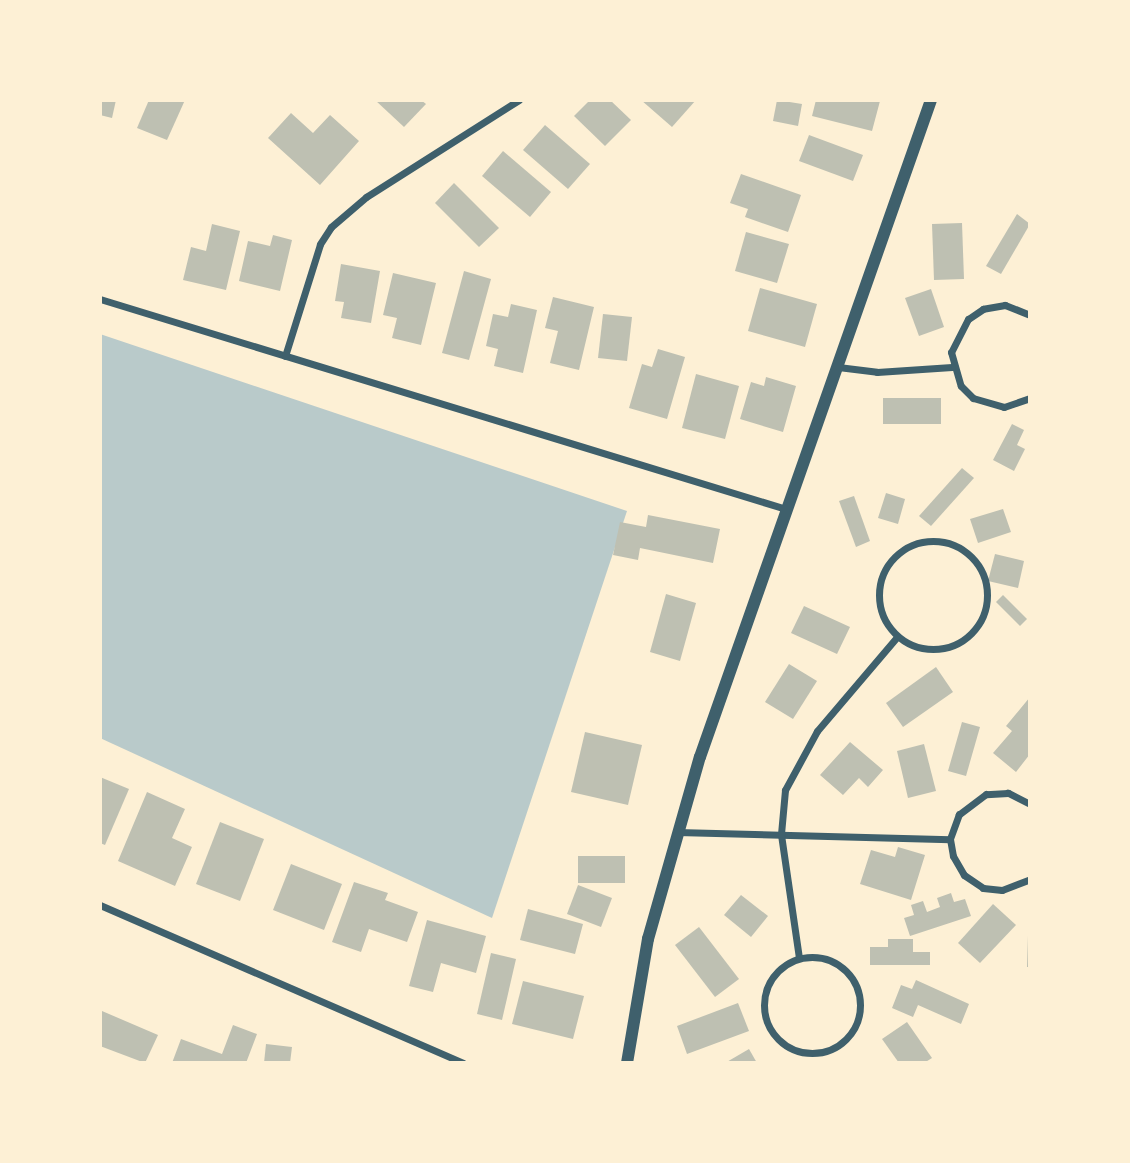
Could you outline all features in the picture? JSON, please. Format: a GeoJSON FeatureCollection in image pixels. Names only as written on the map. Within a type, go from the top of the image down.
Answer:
{"type":"FeatureCollection","features":[{"type":"Feature","properties":{"kind":"street"},"geometry":{"type":"LineString","coordinates":[[285,356],[320,244],[331,227],[366,197],[519,100]]}},
{"type":"Feature","properties":{"kind":"street"},"geometry":{"type":"LineString","coordinates":[[627,1063],[648,939],[676,832],[786,509],[931,100]]}},
{"type":"Feature","properties":{"kind":"street"},"geometry":{"type":"LineString","coordinates":[[100,299],[786,509]]}},
{"type":"Feature","properties":{"kind":"street"},"geometry":{"type":"LineString","coordinates":[[1030,315],[1005,306],[983,309],[968,319],[954,340],[952,367],[961,386],[991,406],[1017,404],[1030,398]]}},
{"type":"Feature","properties":{"kind":"street"},"geometry":{"type":"LineString","coordinates":[[838,367],[877,372],[952,367]]}},
{"type":"Feature","properties":{"kind":"street"},"geometry":{"type":"LineString","coordinates":[[946,541],[975,558],[987,584],[987,608],[973,634],[945,649],[915,647],[897,637],[878,605],[878,586],[894,555],[916,542],[946,541]]}},
{"type":"Feature","properties":{"kind":"street"},"geometry":{"type":"LineString","coordinates":[[799,958],[781,834],[785,790],[796,765],[817,731],[897,637]]}},
{"type":"Feature","properties":{"kind":"street"},"geometry":{"type":"LineString","coordinates":[[1030,804],[1008,793],[986,794],[959,814],[950,839],[953,856],[964,875],[983,888],[1002,890],[1030,879]]}},
{"type":"Feature","properties":{"kind":"street"},"geometry":{"type":"LineString","coordinates":[[676,832],[950,839]]}},
{"type":"Feature","properties":{"kind":"street"},"geometry":{"type":"LineString","coordinates":[[100,905],[463,1063]]}},
{"type":"Feature","properties":{"kind":"street"},"geometry":{"type":"LineString","coordinates":[[820,957],[838,964],[851,975],[860,994],[856,1026],[830,1050],[814,1054],[795,1051],[776,1039],[765,1020],[763,1002],[771,978],[799,958],[820,957]]}},
{"type":"Feature","properties":{"kind":"shaded area"},"geometry":{"type":"Polygon","coordinates":[[[100,334],[627,511],[492,918],[100,738],[100,334]]]}},
{"type":"Feature","properties":{"kind":"building"},"geometry":{"type":"Polygon","coordinates":[[[100,100],[116,100],[112,118],[100,115],[100,100]]]}},
{"type":"Feature","properties":{"kind":"building"},"geometry":{"type":"Polygon","coordinates":[[[149,100],[185,100],[167,140],[137,128],[149,100]]]}},
{"type":"Feature","properties":{"kind":"building"},"geometry":{"type":"Polygon","coordinates":[[[375,100],[421,100],[426,104],[404,127],[375,100]]]}},
{"type":"Feature","properties":{"kind":"building"},"geometry":{"type":"Polygon","coordinates":[[[590,100],[610,100],[631,120],[605,146],[574,116],[590,100]]]}},
{"type":"Feature","properties":{"kind":"building"},"geometry":{"type":"Polygon","coordinates":[[[641,100],[696,100],[672,127],[641,100]]]}},
{"type":"Feature","properties":{"kind":"building"},"geometry":{"type":"Polygon","coordinates":[[[777,100],[802,104],[798,126],[773,121],[777,100]]]}},
{"type":"Feature","properties":{"kind":"building"},"geometry":{"type":"Polygon","coordinates":[[[816,100],[880,101],[872,131],[812,116],[816,100]]]}},
{"type":"Feature","properties":{"kind":"building"},"geometry":{"type":"Polygon","coordinates":[[[291,113],[313,133],[330,115],[359,141],[320,185],[268,138],[291,113]]]}},
{"type":"Feature","properties":{"kind":"building"},"geometry":{"type":"Polygon","coordinates":[[[545,125],[590,164],[568,189],[523,150],[545,125]]]}},
{"type":"Feature","properties":{"kind":"building"},"geometry":{"type":"Polygon","coordinates":[[[809,135],[863,155],[853,181],[799,161],[809,135]]]}},
{"type":"Feature","properties":{"kind":"building"},"geometry":{"type":"Polygon","coordinates":[[[503,151],[551,192],[530,217],[482,176],[503,151]]]}},
{"type":"Feature","properties":{"kind":"building"},"geometry":{"type":"Polygon","coordinates":[[[741,174],[801,195],[788,232],[745,217],[748,209],[730,203],[741,174]]]}},
{"type":"Feature","properties":{"kind":"building"},"geometry":{"type":"Polygon","coordinates":[[[454,183],[499,228],[479,247],[435,203],[454,183]]]}},
{"type":"Feature","properties":{"kind":"building"},"geometry":{"type":"Polygon","coordinates":[[[1017,214],[1030,224],[1001,274],[986,266],[1017,214]]]}},
{"type":"Feature","properties":{"kind":"building"},"geometry":{"type":"Polygon","coordinates":[[[962,223],[964,279],[934,280],[932,224],[962,223]]]}},
{"type":"Feature","properties":{"kind":"building"},"geometry":{"type":"Polygon","coordinates":[[[212,224],[240,231],[226,290],[183,280],[191,247],[206,251],[212,224]]]}},
{"type":"Feature","properties":{"kind":"building"},"geometry":{"type":"Polygon","coordinates":[[[746,232],[789,244],[777,283],[735,271],[746,232]]]}},
{"type":"Feature","properties":{"kind":"building"},"geometry":{"type":"Polygon","coordinates":[[[273,235],[292,240],[280,291],[239,281],[248,241],[270,246],[273,235]]]}},
{"type":"Feature","properties":{"kind":"building"},"geometry":{"type":"Polygon","coordinates":[[[341,264],[380,271],[371,323],[341,318],[344,302],[335,301],[341,264]]]}},
{"type":"Feature","properties":{"kind":"building"},"geometry":{"type":"Polygon","coordinates":[[[464,271],[491,279],[469,360],[442,353],[464,271]]]}},
{"type":"Feature","properties":{"kind":"building"},"geometry":{"type":"Polygon","coordinates":[[[393,273],[436,283],[421,345],[392,338],[397,318],[383,315],[393,273]]]}},
{"type":"Feature","properties":{"kind":"building"},"geometry":{"type":"Polygon","coordinates":[[[760,288],[817,304],[805,347],[748,331],[760,288]]]}},
{"type":"Feature","properties":{"kind":"building"},"geometry":{"type":"Polygon","coordinates":[[[931,289],[944,327],[919,336],[905,298],[931,289]]]}},
{"type":"Feature","properties":{"kind":"building"},"geometry":{"type":"Polygon","coordinates":[[[553,297],[594,307],[579,370],[550,363],[558,331],[545,328],[553,297]]]}},
{"type":"Feature","properties":{"kind":"building"},"geometry":{"type":"Polygon","coordinates":[[[511,304],[537,310],[523,373],[494,366],[498,349],[486,346],[493,314],[508,317],[511,304]]]}},
{"type":"Feature","properties":{"kind":"building"},"geometry":{"type":"Polygon","coordinates":[[[603,314],[632,317],[627,361],[598,358],[603,314]]]}},
{"type":"Feature","properties":{"kind":"building"},"geometry":{"type":"Polygon","coordinates":[[[658,349],[685,357],[667,419],[629,408],[642,364],[652,367],[658,349]]]}},
{"type":"Feature","properties":{"kind":"building"},"geometry":{"type":"Polygon","coordinates":[[[696,374],[739,386],[725,439],[682,428],[696,374]]]}},
{"type":"Feature","properties":{"kind":"building"},"geometry":{"type":"Polygon","coordinates":[[[766,377],[796,386],[783,432],[740,419],[751,382],[764,386],[766,377]]]}},
{"type":"Feature","properties":{"kind":"building"},"geometry":{"type":"Polygon","coordinates":[[[883,398],[941,398],[941,424],[883,424],[883,398]]]}},
{"type":"Feature","properties":{"kind":"building"},"geometry":{"type":"Polygon","coordinates":[[[1012,424],[1024,430],[1017,445],[1025,449],[1014,471],[993,460],[1012,424]]]}},
{"type":"Feature","properties":{"kind":"building"},"geometry":{"type":"Polygon","coordinates":[[[962,468],[974,478],[931,526],[919,516],[962,468]]]}},
{"type":"Feature","properties":{"kind":"building"},"geometry":{"type":"Polygon","coordinates":[[[886,493],[905,499],[898,524],[878,518],[886,493]]]}},
{"type":"Feature","properties":{"kind":"building"},"geometry":{"type":"Polygon","coordinates":[[[854,496],[870,541],[856,547],[839,501],[854,496]]]}},
{"type":"Feature","properties":{"kind":"building"},"geometry":{"type":"Polygon","coordinates":[[[1003,509],[1011,532],[978,543],[970,519],[1003,509]]]}},
{"type":"Feature","properties":{"kind":"building"},"geometry":{"type":"Polygon","coordinates":[[[648,515],[720,529],[713,563],[640,548],[638,560],[613,555],[620,522],[646,527],[648,515]]]}},
{"type":"Feature","properties":{"kind":"building"},"geometry":{"type":"Polygon","coordinates":[[[995,554],[1024,561],[1018,588],[988,581],[995,554]]]}},
{"type":"Feature","properties":{"kind":"building"},"geometry":{"type":"Polygon","coordinates":[[[666,594],[696,603],[680,661],[650,652],[666,594]]]}},
{"type":"Feature","properties":{"kind":"building"},"geometry":{"type":"Polygon","coordinates":[[[1003,595],[1027,619],[1020,626],[996,602],[1003,595]]]}},
{"type":"Feature","properties":{"kind":"building"},"geometry":{"type":"Polygon","coordinates":[[[804,606],[850,627],[837,654],[791,633],[804,606]]]}},
{"type":"Feature","properties":{"kind":"building"},"geometry":{"type":"Polygon","coordinates":[[[789,664],[817,681],[793,719],[765,702],[789,664]]]}},
{"type":"Feature","properties":{"kind":"building"},"geometry":{"type":"Polygon","coordinates":[[[936,667],[953,692],[903,727],[886,703],[936,667]]]}},
{"type":"Feature","properties":{"kind":"building"},"geometry":{"type":"Polygon","coordinates":[[[1030,697],[1030,754],[1016,772],[993,753],[1012,731],[1006,726],[1030,697]]]}},
{"type":"Feature","properties":{"kind":"building"},"geometry":{"type":"Polygon","coordinates":[[[962,722],[980,727],[966,776],[948,771],[962,722]]]}},
{"type":"Feature","properties":{"kind":"building"},"geometry":{"type":"Polygon","coordinates":[[[585,732],[642,745],[628,805],[571,792],[585,732]]]}},
{"type":"Feature","properties":{"kind":"building"},"geometry":{"type":"Polygon","coordinates":[[[850,742],[883,770],[868,787],[859,778],[843,795],[820,775],[850,742]]]}},
{"type":"Feature","properties":{"kind":"building"},"geometry":{"type":"Polygon","coordinates":[[[924,744],[936,791],[908,798],[897,751],[924,744]]]}},
{"type":"Feature","properties":{"kind":"building"},"geometry":{"type":"Polygon","coordinates":[[[100,777],[129,789],[105,845],[100,843],[100,777]]]}},
{"type":"Feature","properties":{"kind":"building"},"geometry":{"type":"Polygon","coordinates":[[[147,792],[185,809],[172,838],[192,847],[175,886],[118,861],[147,792]]]}},
{"type":"Feature","properties":{"kind":"building"},"geometry":{"type":"Polygon","coordinates":[[[220,822],[264,839],[240,901],[196,884],[220,822]]]}},
{"type":"Feature","properties":{"kind":"building"},"geometry":{"type":"Polygon","coordinates":[[[898,847],[925,855],[911,900],[860,884],[871,850],[895,857],[898,847]]]}},
{"type":"Feature","properties":{"kind":"building"},"geometry":{"type":"Polygon","coordinates":[[[578,856],[625,856],[625,883],[578,883],[578,856]]]}},
{"type":"Feature","properties":{"kind":"building"},"geometry":{"type":"Polygon","coordinates":[[[291,864],[342,884],[324,930],[273,910],[291,864]]]}},
{"type":"Feature","properties":{"kind":"building"},"geometry":{"type":"Polygon","coordinates":[[[354,882],[388,893],[385,900],[418,912],[407,942],[369,929],[361,952],[332,942],[354,882]]]}},
{"type":"Feature","properties":{"kind":"building"},"geometry":{"type":"Polygon","coordinates":[[[578,885],[612,898],[601,927],[567,914],[578,885]]]}},
{"type":"Feature","properties":{"kind":"building"},"geometry":{"type":"Polygon","coordinates":[[[951,893],[954,902],[965,899],[971,916],[910,936],[904,918],[914,915],[911,905],[923,901],[927,912],[940,907],[937,898],[951,893]]]}},
{"type":"Feature","properties":{"kind":"building"},"geometry":{"type":"Polygon","coordinates":[[[741,895],[768,916],[751,937],[724,915],[741,895]]]}},
{"type":"Feature","properties":{"kind":"building"},"geometry":{"type":"Polygon","coordinates":[[[993,904],[1016,925],[980,963],[958,943],[993,904]]]}},
{"type":"Feature","properties":{"kind":"building"},"geometry":{"type":"Polygon","coordinates":[[[528,909],[583,924],[575,954],[520,940],[528,909]]]}},
{"type":"Feature","properties":{"kind":"building"},"geometry":{"type":"Polygon","coordinates":[[[427,920],[486,936],[476,973],[441,963],[433,992],[409,986],[427,920]]]}},
{"type":"Feature","properties":{"kind":"building"},"geometry":{"type":"Polygon","coordinates":[[[699,927],[739,979],[715,997],[675,945],[699,927]]]}},
{"type":"Feature","properties":{"kind":"building"},"geometry":{"type":"Polygon","coordinates":[[[1030,935],[1030,967],[1027,967],[1030,935]]]}},
{"type":"Feature","properties":{"kind":"building"},"geometry":{"type":"Polygon","coordinates":[[[888,939],[913,939],[913,952],[930,952],[930,965],[870,965],[870,947],[888,947],[888,939]]]}},
{"type":"Feature","properties":{"kind":"building"},"geometry":{"type":"Polygon","coordinates":[[[491,953],[516,959],[502,1020],[477,1014],[491,953]]]}},
{"type":"Feature","properties":{"kind":"building"},"geometry":{"type":"Polygon","coordinates":[[[916,980],[969,1004],[961,1024],[918,1005],[913,1017],[892,1008],[901,985],[912,989],[916,980]]]}},
{"type":"Feature","properties":{"kind":"building"},"geometry":{"type":"Polygon","coordinates":[[[523,981],[584,996],[573,1039],[512,1024],[523,981]]]}},
{"type":"Feature","properties":{"kind":"building"},"geometry":{"type":"Polygon","coordinates":[[[738,1003],[749,1031],[687,1054],[677,1026],[738,1003]]]}},
{"type":"Feature","properties":{"kind":"building"},"geometry":{"type":"Polygon","coordinates":[[[102,1011],[158,1035],[145,1063],[100,1046],[102,1011]]]}},
{"type":"Feature","properties":{"kind":"building"},"geometry":{"type":"Polygon","coordinates":[[[907,1022],[932,1058],[924,1063],[899,1063],[882,1039],[907,1022]]]}},
{"type":"Feature","properties":{"kind":"building"},"geometry":{"type":"Polygon","coordinates":[[[233,1025],[257,1034],[246,1063],[172,1063],[181,1039],[222,1054],[233,1025]]]}},
{"type":"Feature","properties":{"kind":"building"},"geometry":{"type":"Polygon","coordinates":[[[266,1044],[292,1047],[290,1063],[264,1063],[266,1044]]]}},
{"type":"Feature","properties":{"kind":"building"},"geometry":{"type":"Polygon","coordinates":[[[749,1049],[757,1063],[725,1063],[749,1049]]]}}]}
